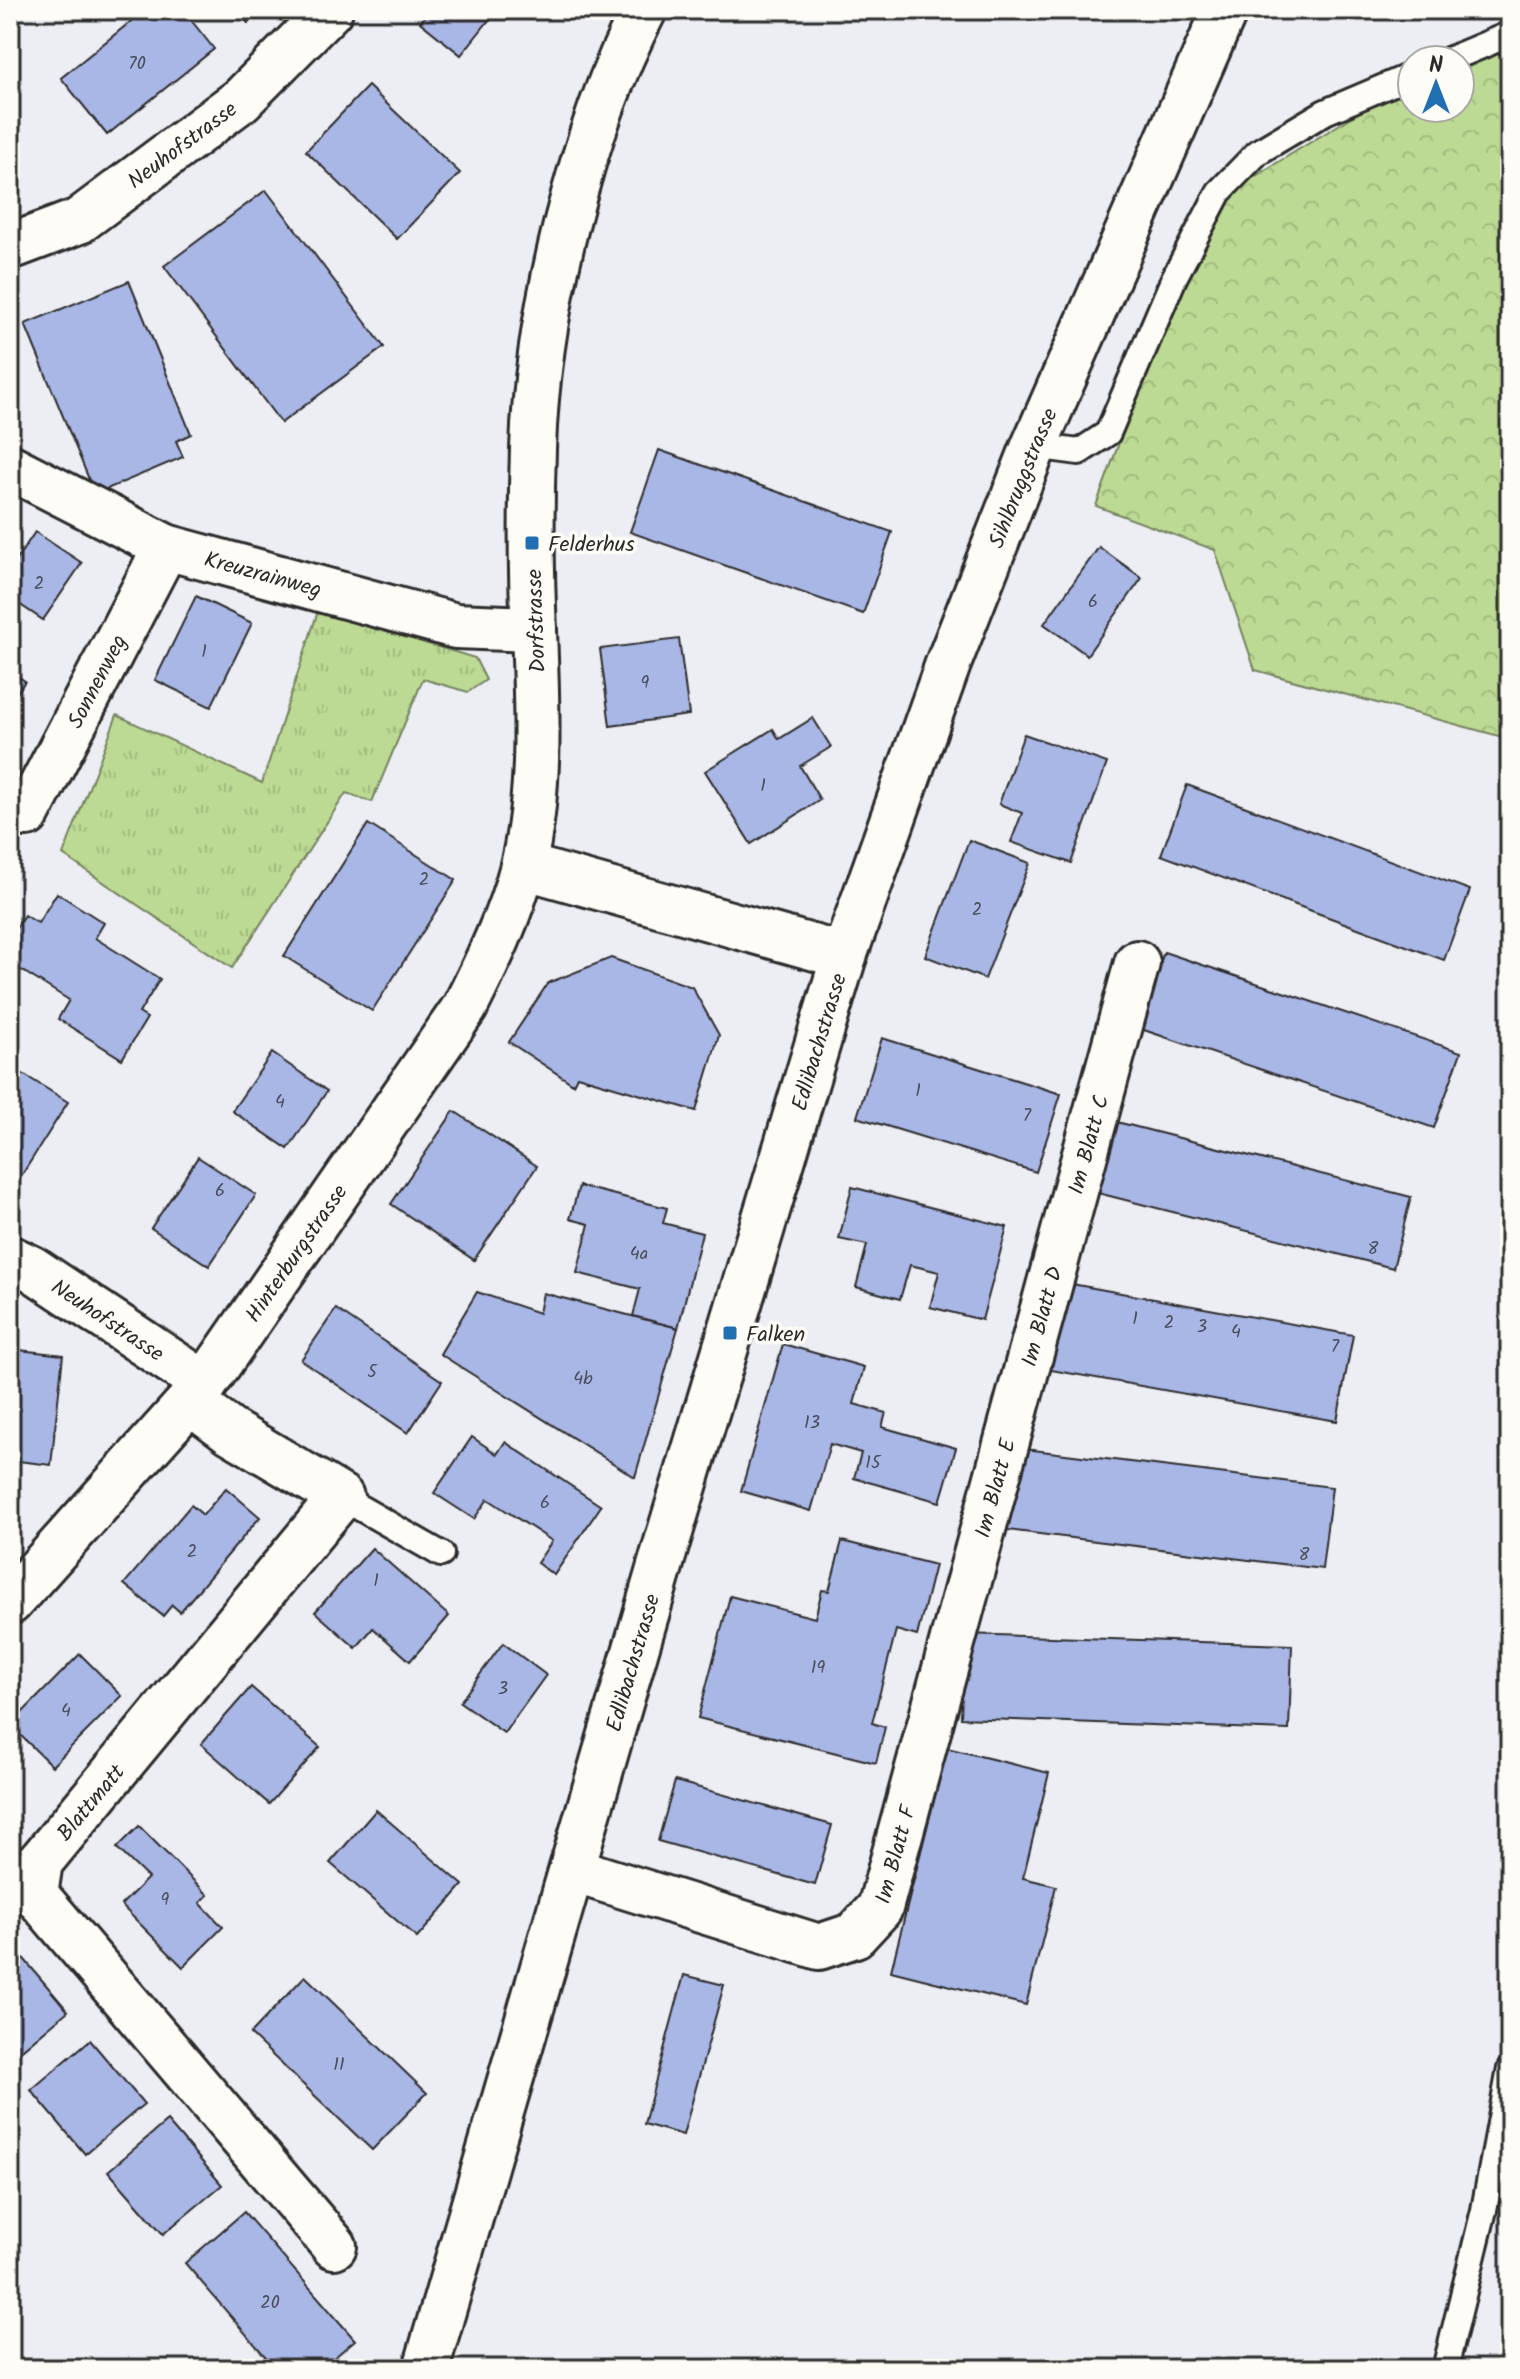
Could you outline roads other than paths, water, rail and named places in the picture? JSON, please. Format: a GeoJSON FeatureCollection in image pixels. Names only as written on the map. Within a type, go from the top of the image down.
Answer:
{"type":"FeatureCollection","features":[{"type":"Feature","properties":{"kind":"street","name":"Neuhofstrasse"},"geometry":{"type":"LineString","coordinates":[[10,247],[79,221],[241,100],[330,10]]}},
{"type":"Feature","properties":{"kind":"street","name":"Dorfstrasse"},"geometry":{"type":"LineString","coordinates":[[523,866],[534,793],[537,718],[533,446],[543,337],[579,183],[624,48],[644,10]]}},
{"type":"Feature","properties":{"kind":"street","name":"Sihlbruggstrasse"},"geometry":{"type":"LineString","coordinates":[[844,956],[948,664],[1034,446],[1225,10]]}},
{"type":"Feature","properties":{"kind":"street","name":"Kreuzrainweg"},"geometry":{"type":"LineString","coordinates":[[10,467],[166,547],[456,626],[534,629]]}},
{"type":"Feature","properties":{"kind":"street","name":"Sonnenweg"},"geometry":{"type":"LineString","coordinates":[[27,814],[166,547]]}},
{"type":"Feature","properties":{"kind":"street"},"geometry":{"type":"LineString","coordinates":[[523,866],[844,956]]}},
{"type":"Feature","properties":{"kind":"street","name":"Hinterburgstrasse"},"geometry":{"type":"LineString","coordinates":[[10,1602],[198,1393],[465,1007],[498,941],[523,866]]}},
{"type":"Feature","properties":{"kind":"street","name":"Edlibachstrasse"},"geometry":{"type":"LineString","coordinates":[[426,2369],[681,1495],[844,956]]}},
{"type":"Feature","properties":{"kind":"street","name":"Im Blatt C"},"geometry":{"type":"LineString","coordinates":[[1064,1228],[1137,963]]}},
{"type":"Feature","properties":{"kind":"street","name":"Im Blatt D"},"geometry":{"type":"LineString","coordinates":[[1016,1404],[1064,1228]]}},
{"type":"Feature","properties":{"kind":"street","name":"Neuhofstrasse"},"geometry":{"type":"LineString","coordinates":[[10,1258],[31,1268],[198,1393]]}},
{"type":"Feature","properties":{"kind":"street"},"geometry":{"type":"LineString","coordinates":[[198,1393],[230,1431],[341,1497]]}},
{"type":"Feature","properties":{"kind":"street","name":"Im Blatt E"},"geometry":{"type":"LineString","coordinates":[[970,1572],[1016,1404]]}},
{"type":"Feature","properties":{"kind":"street","name":"Blattmatt"},"geometry":{"type":"LineString","coordinates":[[334,2246],[35,1894],[40,1862],[341,1497]]}},
{"type":"Feature","properties":{"kind":"street","name":"Im Blatt F"},"geometry":{"type":"LineString","coordinates":[[573,1870],[819,1947],[855,1935],[880,1908],[970,1572]]}},
{"type":"Feature","properties":{"kind":"lane"},"geometry":{"type":"LineString","coordinates":[[1476,48],[1510,34]]}},
{"type":"Feature","properties":{"kind":"lane"},"geometry":{"type":"LineString","coordinates":[[1034,446],[1079,452],[1108,433],[1174,278],[1219,192],[1258,152],[1325,112],[1396,82]]}},
{"type":"Feature","properties":{"kind":"lane"},"geometry":{"type":"LineString","coordinates":[[341,1497],[441,1554]]}},
{"type":"Feature","properties":{"kind":"lane"},"geometry":{"type":"LineString","coordinates":[[1445,2369],[1484,2210],[1510,2069]]}},
{"type":"Feature","properties":{"kind":"place","name":"Felderhus"},"geometry":{"type":"Point","coordinates":[532,543]}},
{"type":"Feature","properties":{"kind":"place","name":"Falken"},"geometry":{"type":"Point","coordinates":[730,1333]}}]}
